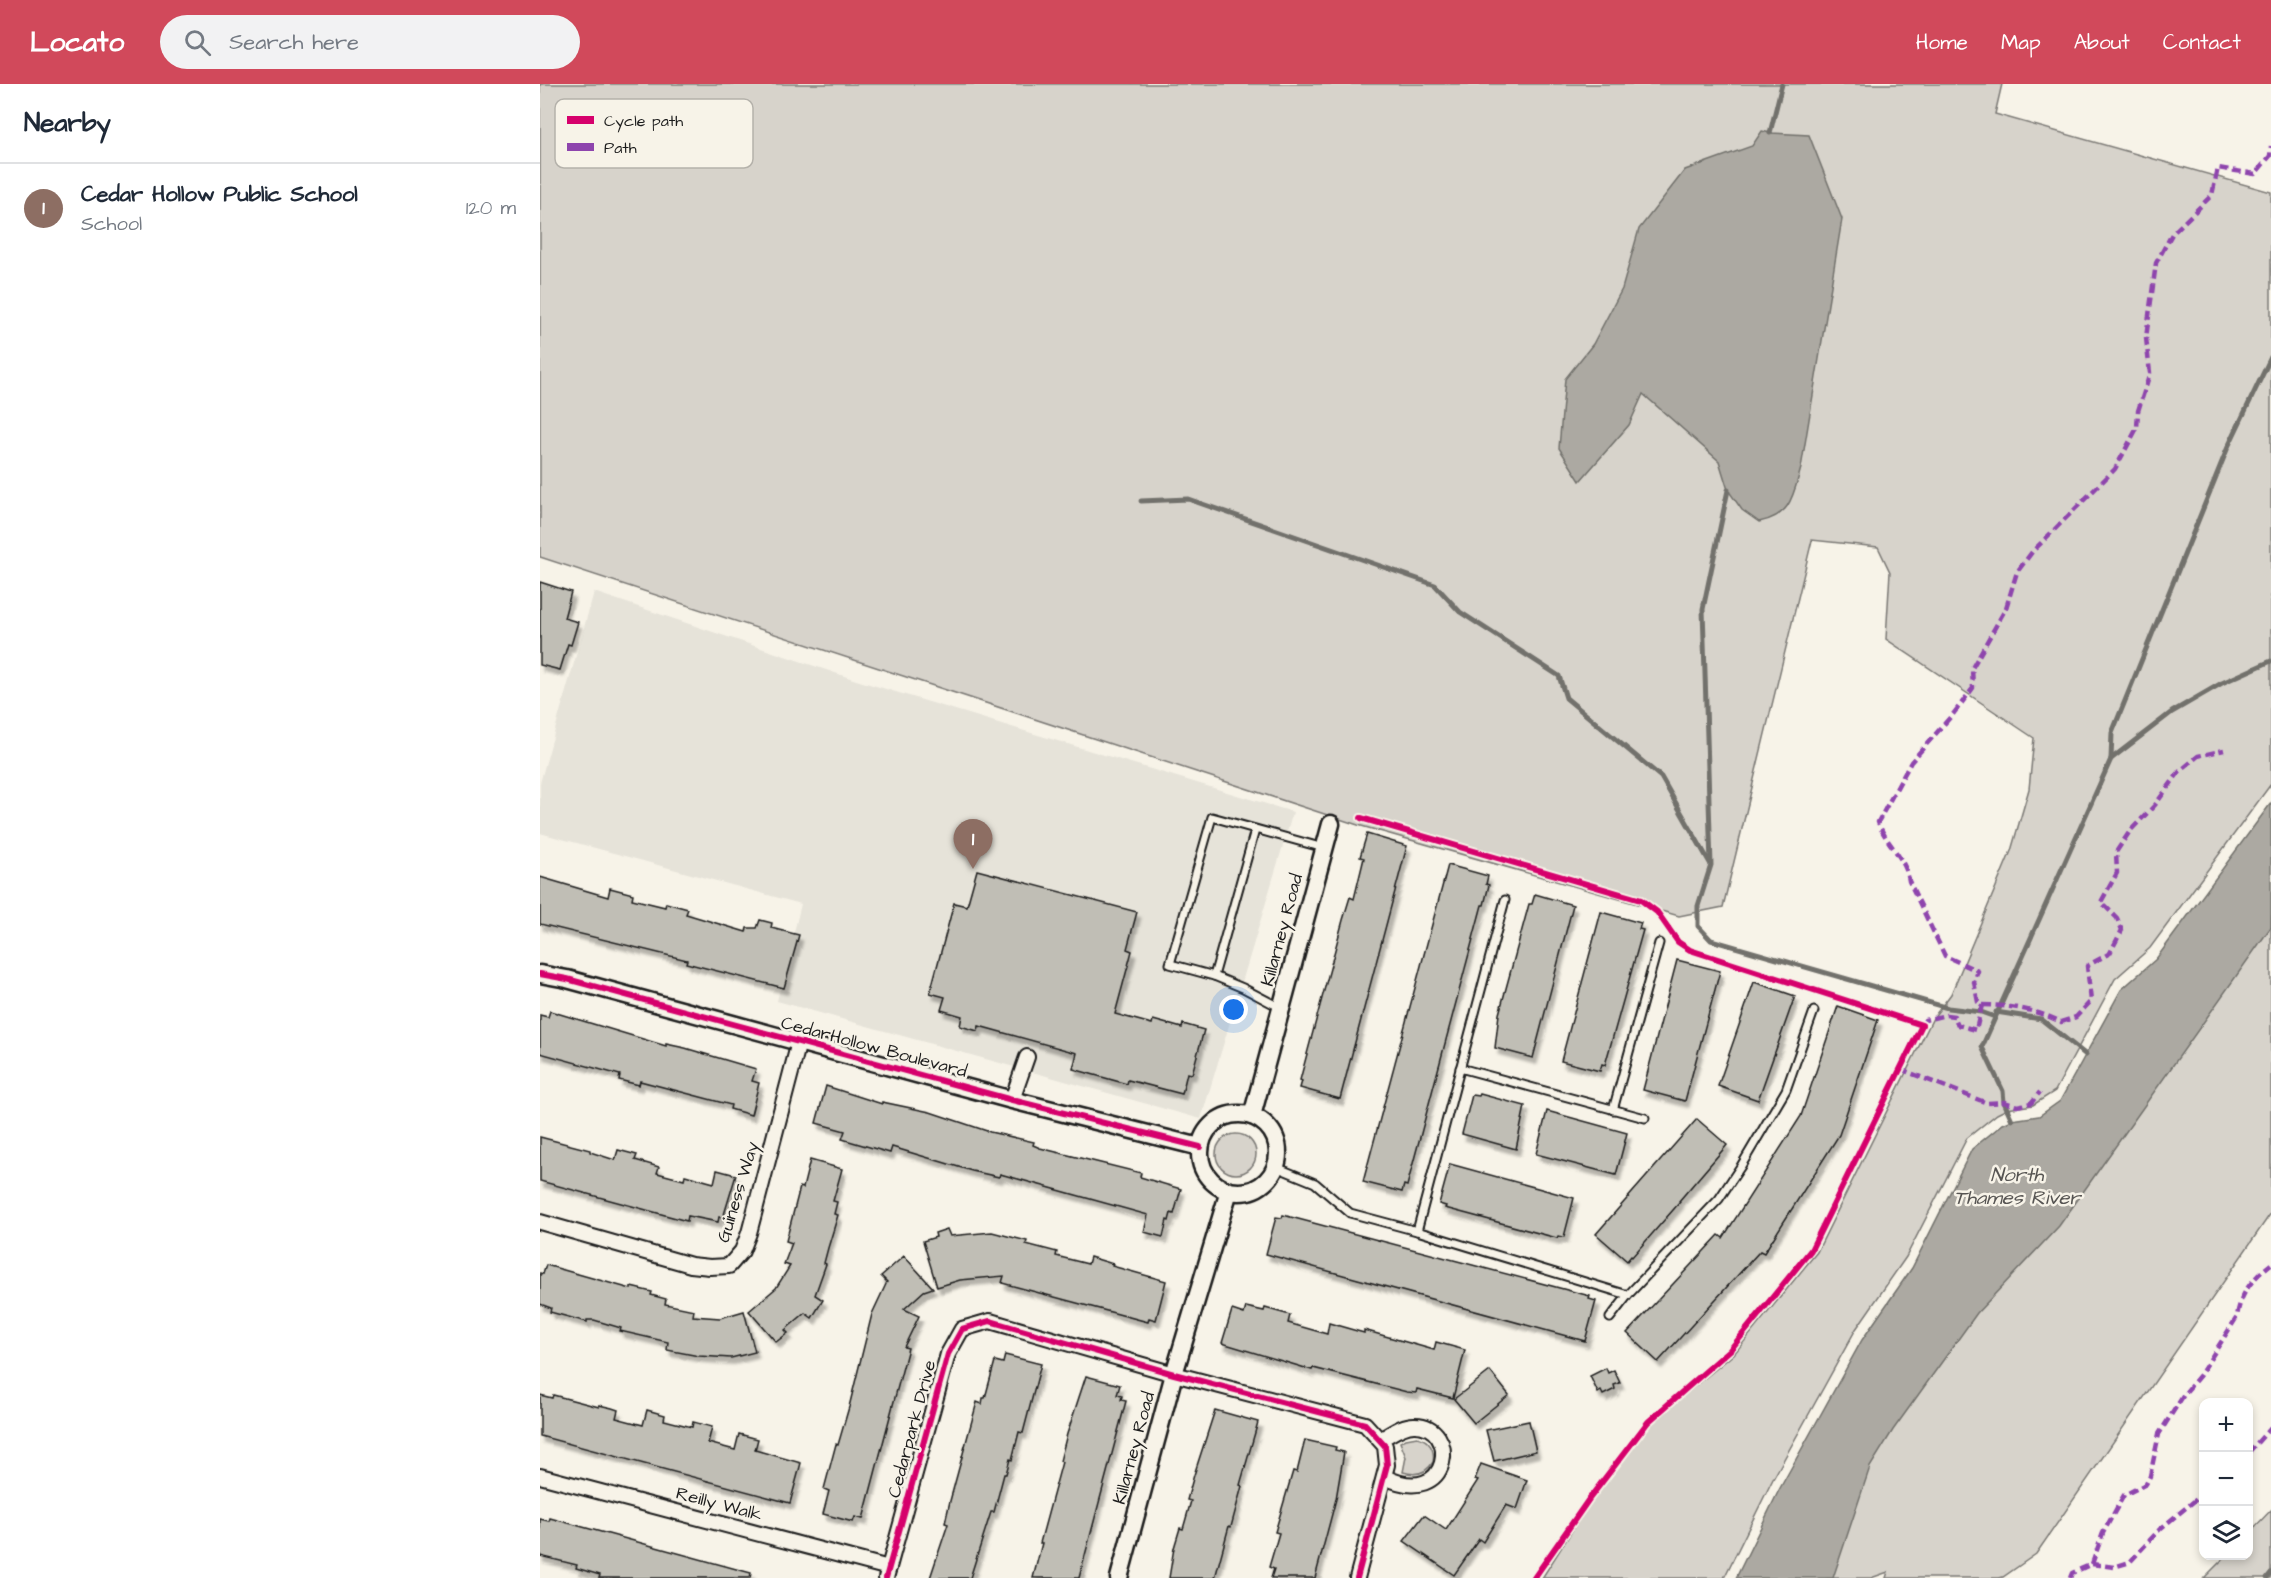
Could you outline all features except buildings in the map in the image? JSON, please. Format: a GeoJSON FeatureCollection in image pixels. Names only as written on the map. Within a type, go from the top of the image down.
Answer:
{"type":"FeatureCollection","features":[{"type":"Feature","properties":{"kind":"street","name":"Killarney Road"},"geometry":{"type":"LineString","coordinates":[[1252,1116],[1331,824]]}},
{"type":"Feature","properties":{"kind":"street","name":"CedarHollow Boulevard"},"geometry":{"type":"LineString","coordinates":[[540,974],[567,978],[1012,1100],[1200,1147]]}},
{"type":"Feature","properties":{"kind":"street","name":"Guiness Way"},"geometry":{"type":"LineString","coordinates":[[540,1222],[691,1264],[710,1267],[729,1266],[742,1251],[749,1233],[799,1042]]}},
{"type":"Feature","properties":{"kind":"street"},"geometry":{"type":"LineString","coordinates":[[1012,1100],[1027,1057]]}},
{"type":"Feature","properties":{"kind":"street"},"geometry":{"type":"LineString","coordinates":[[1238,1114],[1252,1116],[1270,1128],[1276,1140],[1279,1153],[1276,1167],[1262,1185],[1250,1191],[1229,1191],[1214,1184],[1205,1173],[1200,1161],[1200,1147],[1207,1131],[1217,1121],[1238,1114]]}},
{"type":"Feature","properties":{"kind":"street","name":"Killarney Road"},"geometry":{"type":"LineString","coordinates":[[1119,1578],[1174,1374],[1229,1191]]}},
{"type":"Feature","properties":{"kind":"street","name":"Cedarpark Drive"},"geometry":{"type":"LineString","coordinates":[[888,1573],[948,1354],[962,1329],[990,1321],[1174,1374],[1365,1424],[1381,1439]]}},
{"type":"Feature","properties":{"kind":"street"},"geometry":{"type":"LineString","coordinates":[[1357,1578],[1385,1477],[1386,1455],[1381,1439],[1404,1427],[1420,1425],[1436,1433],[1443,1447],[1442,1464],[1430,1481],[1408,1486],[1385,1477]]}},
{"type":"Feature","properties":{"kind":"street","name":"Reilly Walk"},"geometry":{"type":"LineString","coordinates":[[540,1476],[888,1573]]}},
{"type":"Feature","properties":{"kind":"lane"},"geometry":{"type":"LineString","coordinates":[[1281,1008],[1214,976],[1170,964],[1212,817],[1324,848]]}},
{"type":"Feature","properties":{"kind":"lane"},"geometry":{"type":"LineString","coordinates":[[1214,976],[1256,830]]}},
{"type":"Feature","properties":{"kind":"lane"},"geometry":{"type":"LineString","coordinates":[[1418,1231],[1505,900]]}},
{"type":"Feature","properties":{"kind":"lane"},"geometry":{"type":"LineString","coordinates":[[1613,1110],[1659,943]]}},
{"type":"Feature","properties":{"kind":"lane"},"geometry":{"type":"LineString","coordinates":[[1610,1318],[1628,1295],[1719,1198],[1741,1167],[1786,1090],[1814,1011]]}},
{"type":"Feature","properties":{"kind":"lane"},"geometry":{"type":"LineString","coordinates":[[1460,1068],[1645,1118]]}},
{"type":"Feature","properties":{"kind":"lane"},"geometry":{"type":"LineString","coordinates":[[1276,1167],[1315,1183],[1350,1213],[1418,1231],[1628,1295]]}},
{"type":"Feature","properties":{"kind":"shaded area"},"geometry":{"type":"Polygon","coordinates":[[[540,84],[2002,84],[1995,114],[2271,192],[2271,784],[2150,948],[2115,979],[2055,1091],[2033,1105],[2007,1109],[1997,1114],[1967,1138],[1906,1257],[1856,1329],[1773,1479],[1724,1578],[1542,1578],[1592,1500],[1650,1424],[1734,1354],[1817,1252],[1933,1018],[1951,994],[2011,851],[2029,789],[2034,738],[1886,639],[1890,572],[1878,547],[1812,540],[1723,907],[1679,916],[1358,825],[540,557],[540,84]]]}},
{"type":"Feature","properties":{"kind":"shaded area"},"geometry":{"type":"Polygon","coordinates":[[[594,592],[856,680],[1293,812],[1201,1119],[777,1001],[801,904],[540,833],[540,783],[594,592]]]}},
{"type":"Feature","properties":{"kind":"shaded area"},"geometry":{"type":"Polygon","coordinates":[[[2271,917],[2271,1213],[2036,1554],[1999,1578],[1886,1578],[1888,1572],[1871,1578],[1827,1578],[1867,1458],[2271,917]]]}},
{"type":"Feature","properties":{"kind":"shaded area"},"geometry":{"type":"Polygon","coordinates":[[[1236,1134],[1244,1135],[1250,1140],[1255,1146],[1255,1162],[1250,1168],[1244,1173],[1236,1174],[1228,1173],[1222,1168],[1217,1162],[1216,1154],[1217,1146],[1222,1140],[1228,1135],[1236,1134]]]}},
{"type":"Feature","properties":{"kind":"shaded area"},"geometry":{"type":"Polygon","coordinates":[[[1417,1437],[1425,1440],[1431,1446],[1433,1462],[1420,1473],[1403,1472],[1406,1457],[1400,1442],[1417,1437]]]}},
{"type":"Feature","properties":{"kind":"shaded area"},"geometry":{"type":"Polygon","coordinates":[[[2271,1510],[2271,1578],[2204,1578],[2222,1560],[2253,1560],[2253,1529],[2271,1510]]]}},
{"type":"Feature","properties":{"kind":"water"},"geometry":{"type":"Polygon","coordinates":[[[1762,131],[1809,135],[1842,219],[1801,468],[1793,496],[1778,515],[1759,522],[1742,510],[1728,490],[1719,461],[1643,394],[1629,425],[1580,481],[1559,448],[1565,379],[1593,344],[1622,289],[1639,229],[1685,170],[1752,146],[1762,131]]]}},
{"type":"Feature","properties":{"kind":"water","name":"North Thames River"},"geometry":{"type":"Polygon","coordinates":[[[2271,803],[2271,927],[2059,1226],[1977,1313],[1893,1430],[1870,1467],[1833,1578],[1736,1578],[1779,1490],[1862,1340],[1912,1268],[1972,1149],[2003,1124],[2012,1120],[2039,1116],[2060,1101],[2121,990],[2156,959],[2271,803]]]}},
{"type":"Feature","properties":{"kind":"waterway"},"geometry":{"type":"LineString","coordinates":[[1770,133],[1782,84]]}},
{"type":"Feature","properties":{"kind":"waterway"},"geometry":{"type":"LineString","coordinates":[[2012,1120],[2004,1102],[2003,1091],[1982,1047],[2111,759],[2112,733],[2228,447],[2271,357]]}},
{"type":"Feature","properties":{"kind":"waterway"},"geometry":{"type":"LineString","coordinates":[[1728,490],[1703,609],[1711,865],[1698,906],[1698,926],[1711,940],[1948,1008],[1981,1012],[1995,1017]]}},
{"type":"Feature","properties":{"kind":"waterway"},"geometry":{"type":"LineString","coordinates":[[1141,501],[1188,499],[1435,585],[1460,612],[1559,676],[1566,698],[1661,777],[1710,863]]}},
{"type":"Feature","properties":{"kind":"waterway"},"geometry":{"type":"LineString","coordinates":[[2111,759],[2172,712],[2222,683],[2271,661]]}},
{"type":"Feature","properties":{"kind":"waterway"},"geometry":{"type":"LineString","coordinates":[[1996,1012],[2041,1019],[2086,1055]]}},
{"type":"Feature","properties":{"kind":"waterway"},"geometry":{"type":"LineString","coordinates":[[2267,1578],[2271,1573]]}},
{"type":"Feature","properties":{"kind":"marked path"},"geometry":{"type":"LineString","coordinates":[[1922,1025],[1925,1020],[1946,1015],[1954,1016],[1958,1025],[1976,1030],[1982,1005],[1978,1002],[1974,982],[1978,971],[1945,956],[1909,881],[1904,865],[1878,822],[1911,762],[1973,688],[1972,668],[2006,608],[2017,572],[2032,552],[2115,469],[2137,428],[2138,411],[2150,373],[2146,338],[2156,263],[2172,234],[2212,195],[2218,168],[2255,174],[2270,156],[2271,146]]}},
{"type":"Feature","properties":{"kind":"marked path"},"geometry":{"type":"LineString","coordinates":[[1982,1005],[2023,1009],[2061,1022],[2076,1017],[2091,1001],[2087,966],[2110,953],[2122,930],[2117,918],[2101,902],[2117,873],[2116,852],[2130,831],[2155,805],[2180,771],[2198,756],[2224,750]]}},
{"type":"Feature","properties":{"kind":"marked path"},"geometry":{"type":"LineString","coordinates":[[1900,1069],[1987,1103],[2004,1102],[2017,1106],[2031,1103],[2040,1092]]}},
{"type":"Feature","properties":{"kind":"marked path"},"geometry":{"type":"LineString","coordinates":[[2092,1564],[2103,1533],[2124,1495],[2146,1484],[2150,1476],[2159,1434],[2237,1317],[2244,1293],[2271,1264]]}},
{"type":"Feature","properties":{"kind":"marked path"},"geometry":{"type":"LineString","coordinates":[[2249,1452],[2271,1427]]}},
{"type":"Feature","properties":{"kind":"marked path"},"geometry":{"type":"LineString","coordinates":[[2070,1578],[2072,1573],[2092,1564],[2114,1567],[2130,1562],[2160,1529],[2199,1497]]}},
{"type":"Feature","properties":{"kind":"cycle path"},"geometry":{"type":"LineString","coordinates":[[1361,818],[1641,900],[1657,912],[1678,942],[1690,950],[1922,1025],[1811,1250],[1730,1350],[1648,1422],[1589,1499],[1534,1578]]}},
{"type":"Feature","properties":{"kind":"cycle path"},"geometry":{"type":"LineString","coordinates":[[540,974],[567,979],[1012,1100],[1200,1147]]}},
{"type":"Feature","properties":{"kind":"cycle path"},"geometry":{"type":"LineString","coordinates":[[886,1578],[948,1354],[962,1329],[990,1321],[1174,1374],[1365,1424],[1385,1446],[1387,1465],[1357,1578]]}},
{"type":"Feature","properties":{"kind":"place","name":"Cedar Hollow Public School"},"geometry":{"type":"Point","coordinates":[973,869]}}]}
